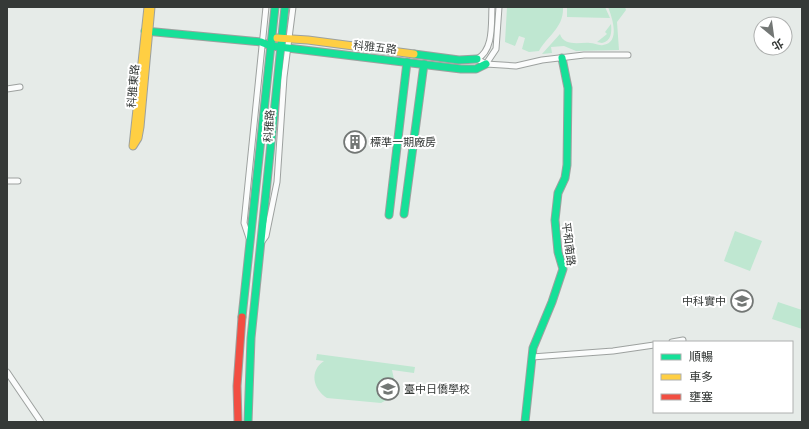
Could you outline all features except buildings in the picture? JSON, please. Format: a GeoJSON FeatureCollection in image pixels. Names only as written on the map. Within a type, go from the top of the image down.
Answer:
{"type":"FeatureCollection","features":[{"type":"Feature","properties":{"kind":"street"},"geometry":{"type":"LineString","coordinates":[[147,31],[148,7]]}},
{"type":"Feature","properties":{"kind":"street","name":"科雅東路"},"geometry":{"type":"LineString","coordinates":[[147,31],[140,127],[138,138],[133,146],[147,31],[151,7]]}},
{"type":"Feature","properties":{"kind":"street","name":"科雅路"},"geometry":{"type":"LineString","coordinates":[[250,241],[244,223],[259,90],[261,42],[266,7]]}},
{"type":"Feature","properties":{"kind":"street","name":"科雅路"},"geometry":{"type":"LineString","coordinates":[[238,422],[237,386],[240,336],[275,7]]}},
{"type":"Feature","properties":{"kind":"street","name":"科雅路"},"geometry":{"type":"LineString","coordinates":[[284,48],[281,38],[285,7]]}},
{"type":"Feature","properties":{"kind":"street","name":"科雅路"},"geometry":{"type":"LineString","coordinates":[[248,422],[251,338],[260,244],[284,48],[289,39],[293,7]]}},
{"type":"Feature","properties":{"kind":"street"},"geometry":{"type":"LineString","coordinates":[[492,7],[489,45],[482,56],[477,59],[486,64],[516,66],[542,60],[584,55],[628,55]]}},
{"type":"Feature","properties":{"kind":"street"},"geometry":{"type":"LineString","coordinates":[[486,64],[496,49],[499,7]]}},
{"type":"Feature","properties":{"kind":"street","name":"科雅五路"},"geometry":{"type":"LineString","coordinates":[[147,31],[261,42],[272,42],[281,38],[308,40],[459,60],[477,59]]}},
{"type":"Feature","properties":{"kind":"street","name":"科雅五路"},"geometry":{"type":"LineString","coordinates":[[272,42],[284,48],[461,69],[476,69],[486,64]]}},
{"type":"Feature","properties":{"kind":"street","name":"平和南路"},"geometry":{"type":"LineString","coordinates":[[525,422],[533,348],[552,302],[563,269],[558,252],[555,220],[558,193],[565,178],[567,165],[568,88],[562,58]]}},
{"type":"Feature","properties":{"kind":"street"},"geometry":{"type":"LineString","coordinates":[[389,215],[407,62]]}},
{"type":"Feature","properties":{"kind":"street"},"geometry":{"type":"LineString","coordinates":[[404,214],[424,64]]}},
{"type":"Feature","properties":{"kind":"street"},"geometry":{"type":"LineString","coordinates":[[7,90],[20,87]]}},
{"type":"Feature","properties":{"kind":"street"},"geometry":{"type":"LineString","coordinates":[[7,181],[18,181]]}},
{"type":"Feature","properties":{"kind":"street"},"geometry":{"type":"LineString","coordinates":[[678,341],[683,340]]}},
{"type":"Feature","properties":{"kind":"street"},"geometry":{"type":"LineString","coordinates":[[532,358],[613,351],[653,345]]}},
{"type":"Feature","properties":{"kind":"street"},"geometry":{"type":"LineString","coordinates":[[7,372],[41,422]]}},
{"type":"Feature","properties":{"kind":"green space"},"geometry":{"type":"Polygon","coordinates":[[[507,7],[563,7],[563,14],[555,31],[539,51],[529,52],[522,49],[525,38],[519,36],[515,46],[505,42],[507,7]]]}},
{"type":"Feature","properties":{"kind":"green space"},"geometry":{"type":"Polygon","coordinates":[[[567,7],[605,7],[610,18],[567,17],[567,7]]]}},
{"type":"Feature","properties":{"kind":"green space"},"geometry":{"type":"Polygon","coordinates":[[[608,7],[625,7],[626,10],[617,22],[619,50],[576,51],[564,46],[551,47],[552,53],[542,54],[560,34],[565,41],[573,43],[592,43],[601,45],[609,43],[614,35],[614,29],[608,7]]]}},
{"type":"Feature","properties":{"kind":"green space"},"geometry":{"type":"Polygon","coordinates":[[[611,24],[611,33],[609,38],[602,43],[597,42],[607,34],[605,32],[611,24]]]}},
{"type":"Feature","properties":{"kind":"green space"},"geometry":{"type":"Polygon","coordinates":[[[735,231],[762,241],[750,271],[724,261],[735,231]]]}},
{"type":"Feature","properties":{"kind":"green space"},"geometry":{"type":"Polygon","coordinates":[[[778,302],[802,310],[802,329],[772,319],[778,302]]]}},
{"type":"Feature","properties":{"kind":"green space"},"geometry":{"type":"Polygon","coordinates":[[[317,354],[415,367],[414,373],[392,370],[396,388],[390,398],[381,403],[327,398],[322,394],[316,385],[316,370],[324,361],[316,360],[317,354]]]}},
{"type":"Feature","properties":{"kind":"traffic: fast"},"geometry":{"type":"LineString","coordinates":[[242,317],[275,7]]}},
{"type":"Feature","properties":{"kind":"traffic: fast"},"geometry":{"type":"LineString","coordinates":[[248,422],[251,338],[285,7]]}},
{"type":"Feature","properties":{"kind":"traffic: fast"},"geometry":{"type":"LineString","coordinates":[[145,31],[261,42],[271,46],[461,69],[476,69],[486,64]]}},
{"type":"Feature","properties":{"kind":"traffic: fast"},"geometry":{"type":"LineString","coordinates":[[414,54],[459,60],[477,59]]}},
{"type":"Feature","properties":{"kind":"traffic: fast"},"geometry":{"type":"LineString","coordinates":[[525,422],[533,348],[552,302],[563,269],[558,252],[555,220],[558,193],[565,178],[567,165],[568,88],[562,58]]}},
{"type":"Feature","properties":{"kind":"traffic: fast"},"geometry":{"type":"LineString","coordinates":[[389,215],[407,62]]}},
{"type":"Feature","properties":{"kind":"traffic: fast"},"geometry":{"type":"LineString","coordinates":[[404,214],[424,64]]}},
{"type":"Feature","properties":{"kind":"traffic: slow"},"geometry":{"type":"LineString","coordinates":[[148,7],[133,146],[138,138],[140,127],[151,7]]}},
{"type":"Feature","properties":{"kind":"traffic: slow"},"geometry":{"type":"LineString","coordinates":[[277,38],[308,40],[414,54]]}},
{"type":"Feature","properties":{"kind":"traffic: jam"},"geometry":{"type":"LineString","coordinates":[[238,422],[237,386],[242,317]]}},
{"type":"Feature","properties":{"kind":"place","name":"標準一期廠房"},"geometry":{"type":"Point","coordinates":[355,142]}},
{"type":"Feature","properties":{"kind":"place","name":"中科實中"},"geometry":{"type":"Point","coordinates":[742,301]}},
{"type":"Feature","properties":{"kind":"place","name":"臺中日僑學校"},"geometry":{"type":"Point","coordinates":[388,389]}}]}
